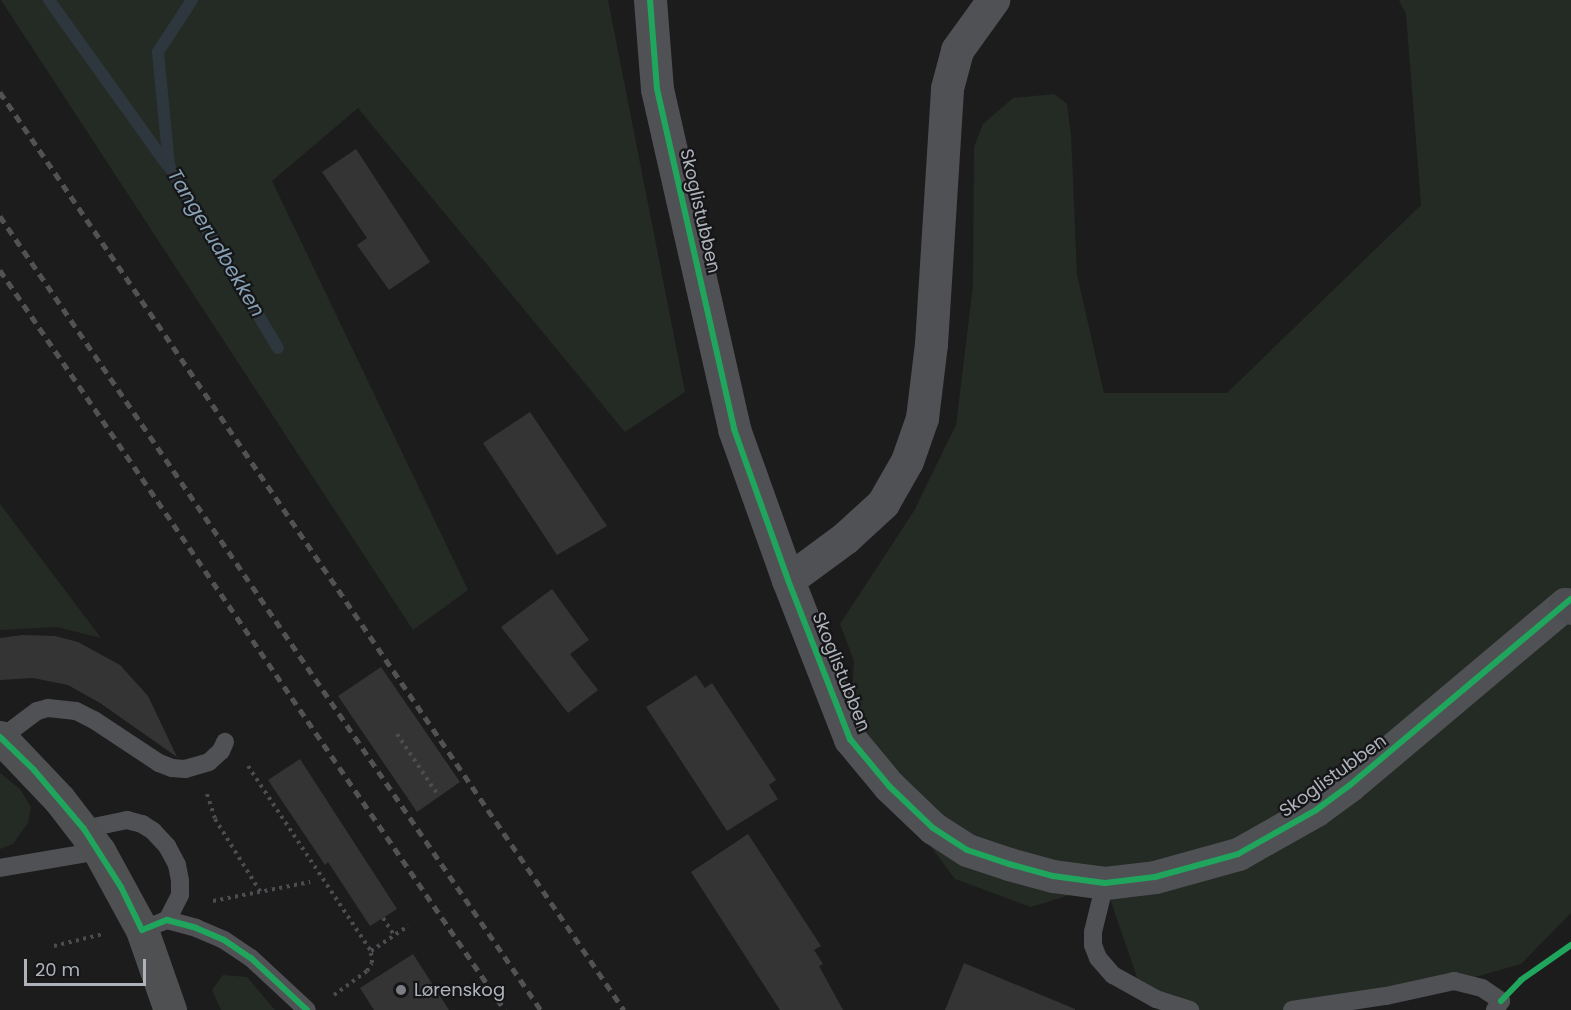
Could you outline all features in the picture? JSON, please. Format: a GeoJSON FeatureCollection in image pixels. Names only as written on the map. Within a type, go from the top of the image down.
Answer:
{"type":"FeatureCollection","features":[{"type":"Feature","properties":{"kind":"main road"},"geometry":{"type":"LineString","coordinates":[[1,738],[34,770],[92,840],[155,925],[170,1010]]}},
{"type":"Feature","properties":{"kind":"street","name":"Skoglistubben"},"geometry":{"type":"LineString","coordinates":[[650,0],[657,89],[734,429],[788,580],[850,739],[889,786],[933,828],[967,850],[988,857],[1053,876],[1105,884],[1155,877],[1238,854],[1287,829],[1316,810],[1373,766],[1569,604]]}},
{"type":"Feature","properties":{"kind":"street"},"geometry":{"type":"LineString","coordinates":[[788,580],[844,538],[883,503],[907,461],[922,418],[931,344],[947,88],[957,50],[993,0]]}},
{"type":"Feature","properties":{"kind":"lane"},"geometry":{"type":"LineString","coordinates":[[1,738],[37,711],[61,708],[94,720],[159,763],[172,768],[185,769],[209,762],[223,746]]}},
{"type":"Feature","properties":{"kind":"lane"},"geometry":{"type":"LineString","coordinates":[[0,868],[92,840],[127,820],[142,824],[167,846],[177,864],[180,881],[180,895],[155,925]]}},
{"type":"Feature","properties":{"kind":"lane"},"geometry":{"type":"LineString","coordinates":[[1105,884],[1093,932],[1093,945],[1098,958],[1113,975],[1156,999],[1190,1010]]}},
{"type":"Feature","properties":{"kind":"lane"},"geometry":{"type":"LineString","coordinates":[[155,925],[196,928],[224,940],[251,958],[307,1010]]}},
{"type":"Feature","properties":{"kind":"lane"},"geometry":{"type":"LineString","coordinates":[[1292,1010],[1386,996],[1454,981],[1482,988],[1501,1001],[1495,1010]]}},
{"type":"Feature","properties":{"kind":"path"},"geometry":{"type":"LineString","coordinates":[[397,734],[436,792]]}},
{"type":"Feature","properties":{"kind":"path"},"geometry":{"type":"LineString","coordinates":[[223,746],[255,773],[371,951],[372,963],[367,971],[331,997]]}},
{"type":"Feature","properties":{"kind":"path"},"geometry":{"type":"LineString","coordinates":[[205,786],[215,819],[261,892]]}},
{"type":"Feature","properties":{"kind":"path"},"geometry":{"type":"LineString","coordinates":[[204,903],[310,882]]}},
{"type":"Feature","properties":{"kind":"path"},"geometry":{"type":"LineString","coordinates":[[383,918],[394,935]]}},
{"type":"Feature","properties":{"kind":"path"},"geometry":{"type":"LineString","coordinates":[[371,951],[408,926]]}},
{"type":"Feature","properties":{"kind":"path"},"geometry":{"type":"LineString","coordinates":[[54,945],[107,933]]}},
{"type":"Feature","properties":{"kind":"shaded area"},"geometry":{"type":"Polygon","coordinates":[[[1,0],[608,0],[685,392],[625,432],[358,108],[272,181],[468,590],[413,630],[1,0]]]}},
{"type":"Feature","properties":{"kind":"shaded area"},"geometry":{"type":"Polygon","coordinates":[[[1399,0],[1571,0],[1571,913],[1521,964],[1429,990],[1310,1010],[1200,1010],[1141,989],[1105,884],[1031,907],[955,879],[850,739],[854,661],[840,624],[914,511],[956,425],[973,286],[974,147],[983,124],[1013,98],[1054,94],[1067,104],[1071,135],[1077,275],[1104,393],[1227,393],[1421,205],[1406,14],[1399,0]]]}},
{"type":"Feature","properties":{"kind":"shaded area"},"geometry":{"type":"Polygon","coordinates":[[[0,504],[101,638],[57,627],[0,630],[0,504]]]}},
{"type":"Feature","properties":{"kind":"shaded area"},"geometry":{"type":"Polygon","coordinates":[[[0,773],[20,789],[31,807],[28,823],[13,844],[0,849],[0,773]]]}},
{"type":"Feature","properties":{"kind":"shaded area"},"geometry":{"type":"Polygon","coordinates":[[[223,975],[247,977],[275,1010],[221,1010],[212,990],[223,975]]]}},
{"type":"Feature","properties":{"kind":"building"},"geometry":{"type":"Polygon","coordinates":[[[356,149],[430,262],[389,290],[357,245],[367,238],[322,172],[356,149]]]}},
{"type":"Feature","properties":{"kind":"building"},"geometry":{"type":"Polygon","coordinates":[[[530,412],[607,526],[557,555],[483,443],[530,412]]]}},
{"type":"Feature","properties":{"kind":"building"},"geometry":{"type":"Polygon","coordinates":[[[552,589],[589,640],[570,654],[598,690],[568,713],[501,627],[552,589]]]}},
{"type":"Feature","properties":{"kind":"building"},"geometry":{"type":"Polygon","coordinates":[[[23,635],[55,636],[78,642],[120,665],[148,696],[177,757],[100,703],[68,685],[33,678],[0,680],[0,638],[23,635]]]}},
{"type":"Feature","properties":{"kind":"building"},"geometry":{"type":"Polygon","coordinates":[[[381,667],[460,782],[417,812],[338,696],[381,667]]]}},
{"type":"Feature","properties":{"kind":"building"},"geometry":{"type":"Polygon","coordinates":[[[696,675],[705,688],[712,683],[776,780],[769,785],[778,799],[727,831],[646,707],[696,675]]]}},
{"type":"Feature","properties":{"kind":"building"},"geometry":{"type":"Polygon","coordinates":[[[300,759],[397,909],[370,926],[328,862],[325,865],[268,780],[300,759]]]}},
{"type":"Feature","properties":{"kind":"building"},"geometry":{"type":"Polygon","coordinates":[[[748,834],[821,946],[814,950],[823,964],[819,966],[843,1010],[780,1010],[691,872],[748,834]]]}},
{"type":"Feature","properties":{"kind":"building"},"geometry":{"type":"Polygon","coordinates":[[[413,954],[449,1010],[374,1010],[360,988],[413,954]]]}},
{"type":"Feature","properties":{"kind":"building"},"geometry":{"type":"Polygon","coordinates":[[[964,963],[1075,1009],[1075,1010],[945,1010],[964,963]]]}},
{"type":"Feature","properties":{"kind":"waterway"},"geometry":{"type":"LineString","coordinates":[[49,0],[167,165]]}},
{"type":"Feature","properties":{"kind":"waterway","name":"Tangerudbekken"},"geometry":{"type":"LineString","coordinates":[[192,0],[158,52],[169,166],[278,348]]}},
{"type":"Feature","properties":{"kind":"railway"},"geometry":{"type":"LineString","coordinates":[[0,92],[624,1010]]}},
{"type":"Feature","properties":{"kind":"railway"},"geometry":{"type":"LineString","coordinates":[[0,216],[541,1010]]}},
{"type":"Feature","properties":{"kind":"railway"},"geometry":{"type":"LineString","coordinates":[[0,270],[505,1010]]}},
{"type":"Feature","properties":{"kind":"cycle path"},"geometry":{"type":"LineString","coordinates":[[650,0],[657,89],[734,429],[788,580],[850,739],[889,786],[933,828],[967,850],[1009,864],[1053,876],[1105,883],[1155,877],[1238,854],[1316,810],[1350,785],[1571,599]]}},
{"type":"Feature","properties":{"kind":"cycle path"},"geometry":{"type":"LineString","coordinates":[[0,737],[34,770],[84,829],[121,887],[142,930],[167,920],[196,928],[224,940],[251,958],[307,1010]]}},
{"type":"Feature","properties":{"kind":"cycle path"},"geometry":{"type":"LineString","coordinates":[[1501,1001],[1521,980],[1571,945]]}},
{"type":"Feature","properties":{"kind":"place","name":"Lørenskog"},"geometry":{"type":"Point","coordinates":[401,990]}}]}
